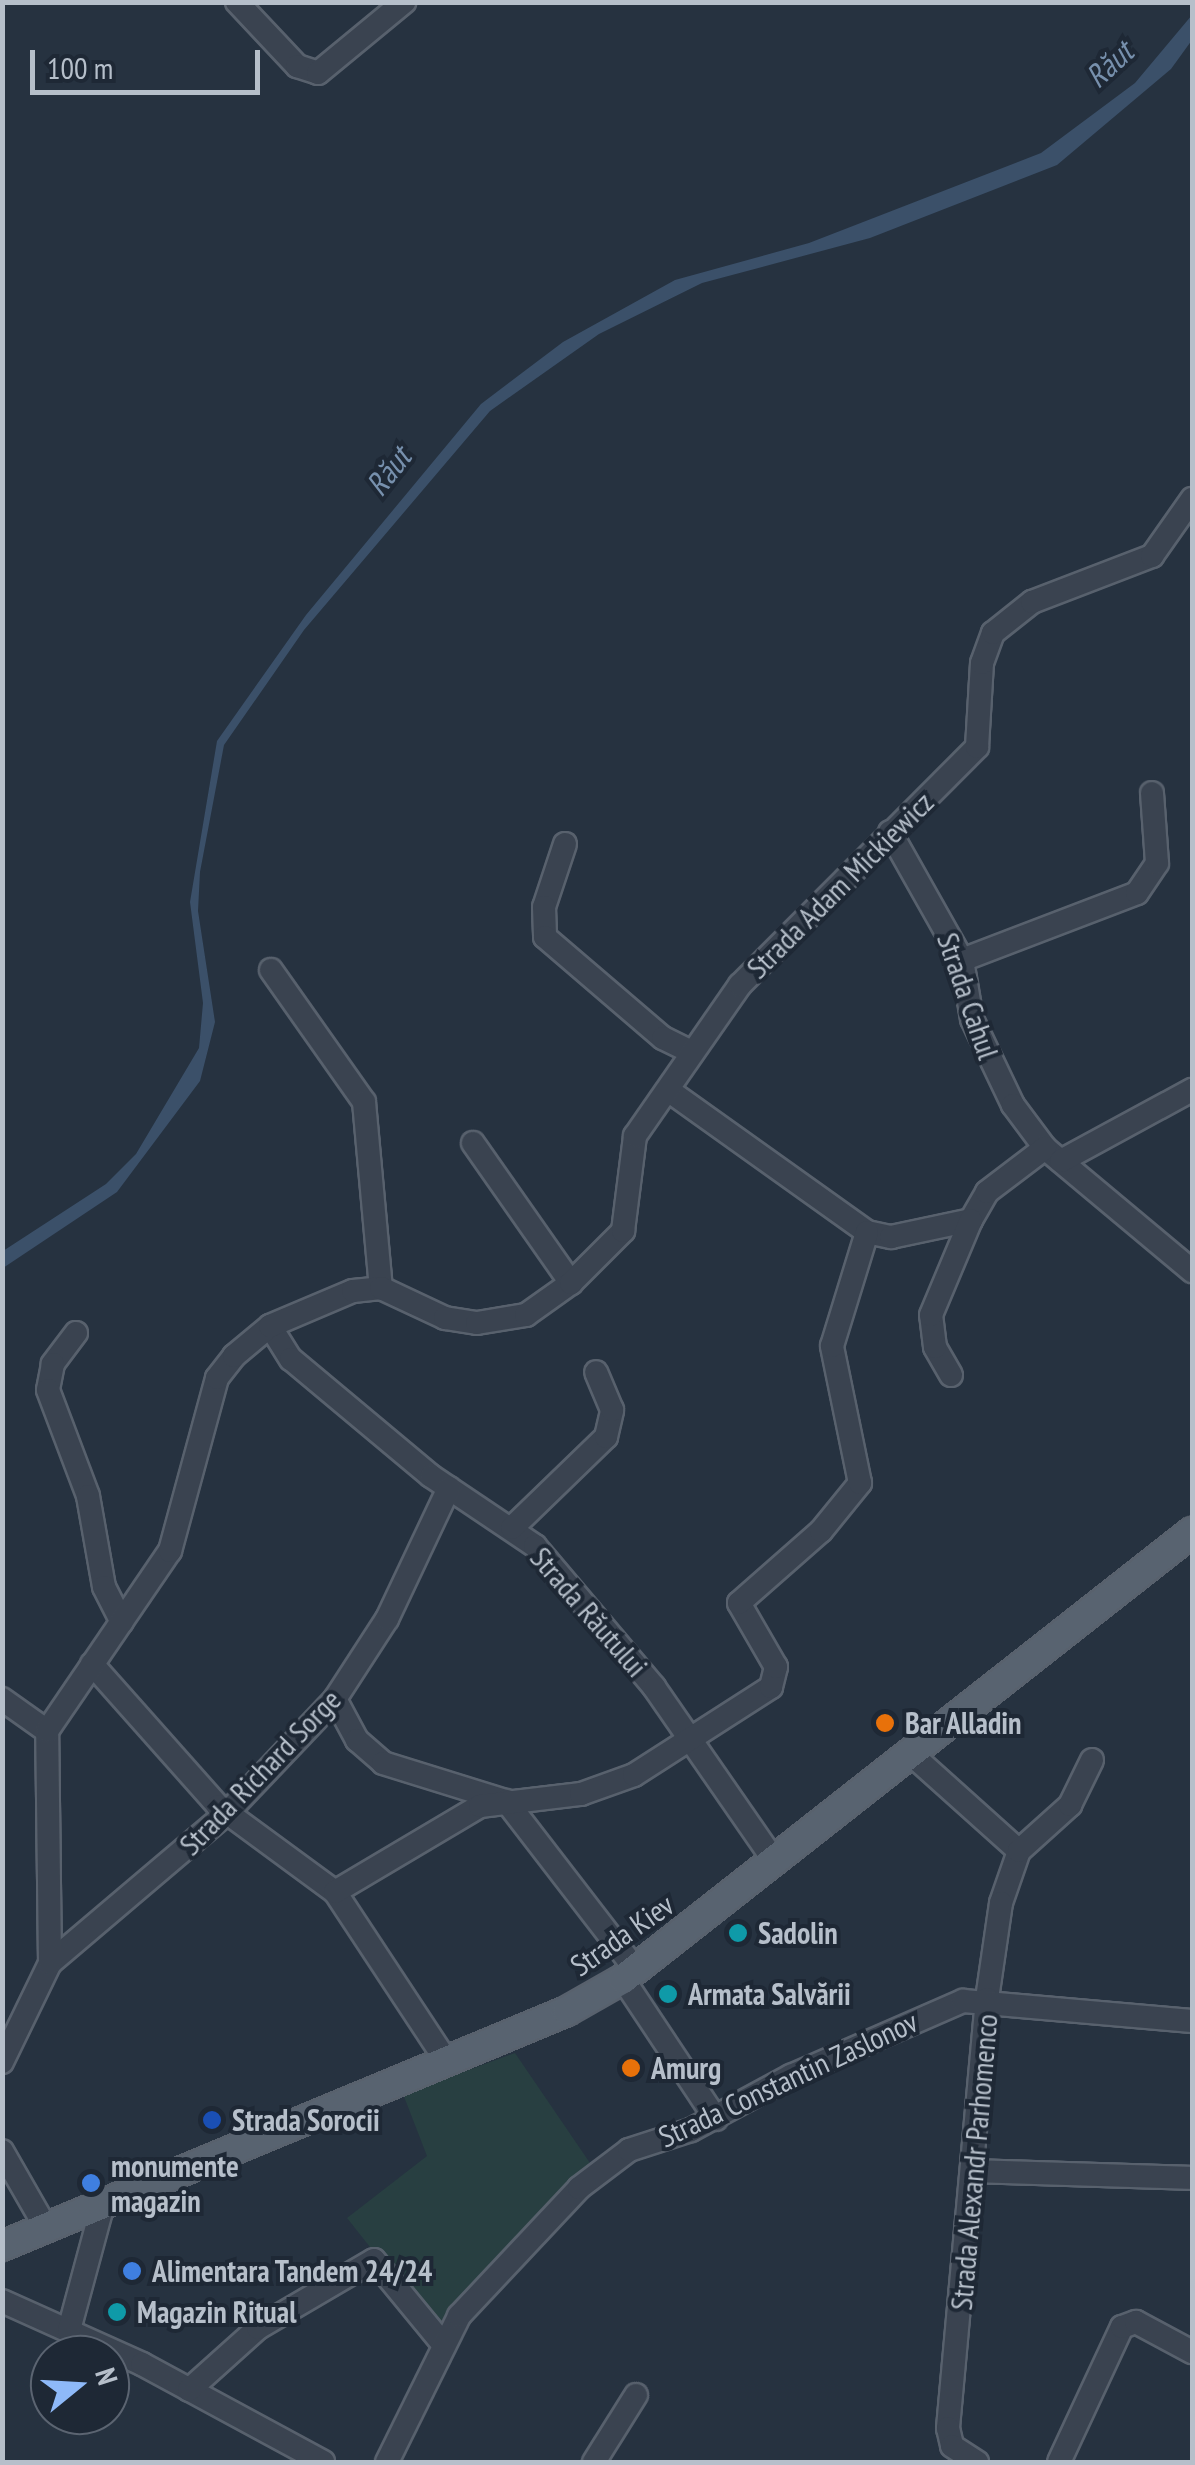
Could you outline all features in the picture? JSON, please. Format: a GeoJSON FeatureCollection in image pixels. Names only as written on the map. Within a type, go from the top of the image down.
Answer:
{"type":"FeatureCollection","features":[{"type":"Feature","properties":{"kind":"main road","name":"Strada Kiev"},"geometry":{"type":"LineString","coordinates":[[2,2246],[104,2200],[447,2062],[630,1974],[1192,1532]]}},
{"type":"Feature","properties":{"kind":"street"},"geometry":{"type":"LineString","coordinates":[[237,2],[296,66],[318,72],[404,2]]}},
{"type":"Feature","properties":{"kind":"street","name":"Strada Adam Mickiewicz"},"geometry":{"type":"LineString","coordinates":[[381,1288],[445,1318],[476,1323],[526,1315],[571,1282],[623,1231],[629,1153],[692,1052],[772,944],[977,747],[982,663],[993,633],[1032,602],[1152,556],[1192,498]]}},
{"type":"Feature","properties":{"kind":"street"},"geometry":{"type":"LineString","coordinates":[[962,960],[1137,893],[1157,863],[1152,793]]}},
{"type":"Feature","properties":{"kind":"street","name":"Strada Cahul"},"geometry":{"type":"LineString","coordinates":[[890,832],[962,960],[982,1044],[1053,1154],[1192,1271]]}},
{"type":"Feature","properties":{"kind":"street"},"geometry":{"type":"LineString","coordinates":[[565,844],[544,906],[546,937],[663,1038],[692,1052]]}},
{"type":"Feature","properties":{"kind":"street"},"geometry":{"type":"LineString","coordinates":[[2,2062],[50,1963],[47,1731],[122,1622],[183,1518],[217,1378],[270,1326],[381,1288],[364,1102],[271,970]]}},
{"type":"Feature","properties":{"kind":"street"},"geometry":{"type":"LineString","coordinates":[[668,1090],[867,1232],[918,1237],[971,1220]]}},
{"type":"Feature","properties":{"kind":"street"},"geometry":{"type":"LineString","coordinates":[[951,1375],[935,1348],[931,1316],[971,1220],[988,1192],[1053,1154],[1192,1090]]}},
{"type":"Feature","properties":{"kind":"street"},"geometry":{"type":"LineString","coordinates":[[473,1143],[571,1282]]}},
{"type":"Feature","properties":{"kind":"street"},"geometry":{"type":"LineString","coordinates":[[335,1892],[460,1815],[506,1801],[580,1794],[692,1740],[777,1677],[740,1614],[743,1594],[821,1531],[860,1483],[832,1358],[867,1232]]}},
{"type":"Feature","properties":{"kind":"street","name":"Strada Răutului"},"geometry":{"type":"LineString","coordinates":[[270,1326],[292,1360],[449,1488],[512,1528],[570,1584],[692,1740],[776,1862]]}},
{"type":"Feature","properties":{"kind":"street"},"geometry":{"type":"LineString","coordinates":[[76,1333],[52,1364],[48,1390],[88,1496],[104,1586],[122,1622]]}},
{"type":"Feature","properties":{"kind":"street"},"geometry":{"type":"LineString","coordinates":[[512,1528],[606,1437],[612,1410],[596,1372]]}},
{"type":"Feature","properties":{"kind":"street","name":"Strada Richard Sorge"},"geometry":{"type":"LineString","coordinates":[[50,1963],[227,1813],[336,1699],[387,1619],[449,1488]]}},
{"type":"Feature","properties":{"kind":"street"},"geometry":{"type":"LineString","coordinates":[[92,1664],[227,1813],[335,1892],[447,2062]]}},
{"type":"Feature","properties":{"kind":"street"},"geometry":{"type":"LineString","coordinates":[[2,1699],[47,1731]]}},
{"type":"Feature","properties":{"kind":"street"},"geometry":{"type":"LineString","coordinates":[[336,1699],[358,1740],[383,1763],[506,1801],[630,1974],[716,2119]]}},
{"type":"Feature","properties":{"kind":"street"},"geometry":{"type":"LineString","coordinates":[[911,1754],[1018,1851],[1070,1805],[1092,1760]]}},
{"type":"Feature","properties":{"kind":"street","name":"Strada Alexandr Parhomenco"},"geometry":{"type":"LineString","coordinates":[[977,2462],[952,2446],[948,2428],[988,1999],[1001,1903],[1018,1851]]}},
{"type":"Feature","properties":{"kind":"street","name":"Strada Constantin Zaslonov"},"geometry":{"type":"LineString","coordinates":[[387,2462],[442,2344],[470,2302],[596,2172],[629,2150],[716,2119],[831,2058],[957,2003],[988,1999],[1192,2021]]}},
{"type":"Feature","properties":{"kind":"street"},"geometry":{"type":"LineString","coordinates":[[2,2151],[46,2226]]}},
{"type":"Feature","properties":{"kind":"street"},"geometry":{"type":"LineString","coordinates":[[974,2171],[1192,2178]]}},
{"type":"Feature","properties":{"kind":"street"},"geometry":{"type":"LineString","coordinates":[[70,2330],[104,2200]]}},
{"type":"Feature","properties":{"kind":"street"},"geometry":{"type":"LineString","coordinates":[[189,2390],[258,2328],[374,2260],[442,2344]]}},
{"type":"Feature","properties":{"kind":"street"},"geometry":{"type":"LineString","coordinates":[[2,2302],[70,2330],[189,2390],[313,2460]]}},
{"type":"Feature","properties":{"kind":"street"},"geometry":{"type":"LineString","coordinates":[[1060,2462],[1122,2327],[1136,2322],[1192,2352]]}},
{"type":"Feature","properties":{"kind":"street"},"geometry":{"type":"LineString","coordinates":[[594,2462],[636,2395]]}},
{"type":"Feature","properties":{"kind":"green space"},"geometry":{"type":"Polygon","coordinates":[[[515,2053],[590,2163],[438,2333],[347,2218],[427,2156],[403,2094],[515,2053]]]}},
{"type":"Feature","properties":{"kind":"water"},"geometry":{"type":"Polygon","coordinates":[[[1192,15],[1192,40],[1171,69],[1057,165],[870,238],[702,283],[599,334],[490,411],[304,630],[224,745],[200,872],[198,911],[215,1022],[200,1081],[117,1192],[3,1268],[3,1251],[106,1184],[136,1154],[199,1048],[203,1003],[190,902],[217,741],[306,615],[481,404],[563,342],[675,280],[809,243],[1041,153],[1135,83],[1192,15]]]}},
{"type":"Feature","properties":{"kind":"place","name":"Bar Alladin"},"geometry":{"type":"Point","coordinates":[885,1723]}},
{"type":"Feature","properties":{"kind":"place","name":"Sadolin"},"geometry":{"type":"Point","coordinates":[738,1933]}},
{"type":"Feature","properties":{"kind":"place","name":"Armata Salvării"},"geometry":{"type":"Point","coordinates":[668,1994]}},
{"type":"Feature","properties":{"kind":"place","name":"Amurg"},"geometry":{"type":"Point","coordinates":[631,2068]}},
{"type":"Feature","properties":{"kind":"place","name":"Strada Sorocii"},"geometry":{"type":"Point","coordinates":[212,2120]}},
{"type":"Feature","properties":{"kind":"place","name":"monumente magazin"},"geometry":{"type":"Point","coordinates":[91,2183]}},
{"type":"Feature","properties":{"kind":"place","name":"Alimentara Tandem 24/24"},"geometry":{"type":"Point","coordinates":[132,2271]}},
{"type":"Feature","properties":{"kind":"place","name":"Magazin Ritual"},"geometry":{"type":"Point","coordinates":[117,2312]}},
{"type":"Feature","properties":{"kind":"water label","name":"Răut"},"geometry":{"type":"Point","coordinates":[1109,64]}},
{"type":"Feature","properties":{"kind":"water label","name":"Răut"},"geometry":{"type":"Point","coordinates":[388,471]}}]}
